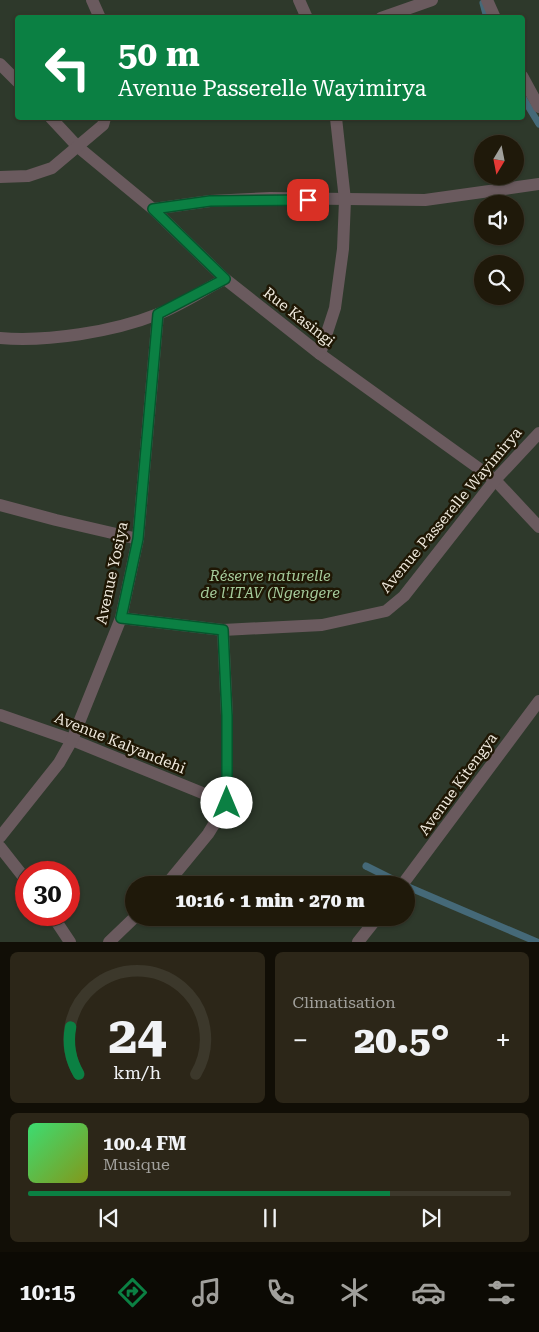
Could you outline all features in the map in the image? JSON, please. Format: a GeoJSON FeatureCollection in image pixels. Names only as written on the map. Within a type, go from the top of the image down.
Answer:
{"type":"FeatureCollection","features":[{"type":"Feature","properties":{"kind":"street"},"geometry":{"type":"LineString","coordinates":[[92,0],[99,15]]}},
{"type":"Feature","properties":{"kind":"street"},"geometry":{"type":"LineString","coordinates":[[299,0],[306,15]]}},
{"type":"Feature","properties":{"kind":"street"},"geometry":{"type":"LineString","coordinates":[[390,15],[432,0]]}},
{"type":"Feature","properties":{"kind":"street"},"geometry":{"type":"LineString","coordinates":[[487,0],[494,15]]}},
{"type":"Feature","properties":{"kind":"street"},"geometry":{"type":"LineString","coordinates":[[0,64],[15,79]]}},
{"type":"Feature","properties":{"kind":"street"},"geometry":{"type":"LineString","coordinates":[[525,81],[539,107]]}},
{"type":"Feature","properties":{"kind":"street","name":"Rue Kasingi"},"geometry":{"type":"LineString","coordinates":[[52,120],[78,147],[153,209],[225,279],[320,354],[495,480],[539,527]]}},
{"type":"Feature","properties":{"kind":"street"},"geometry":{"type":"LineString","coordinates":[[0,177],[28,176],[52,168],[103,125],[104,120]]}},
{"type":"Feature","properties":{"kind":"street"},"geometry":{"type":"LineString","coordinates":[[320,354],[335,308],[343,249],[345,200],[336,120]]}},
{"type":"Feature","properties":{"kind":"street"},"geometry":{"type":"LineString","coordinates":[[153,209],[210,201],[270,198],[425,200],[539,184]]}},
{"type":"Feature","properties":{"kind":"street"},"geometry":{"type":"LineString","coordinates":[[0,338],[16,339],[99,330],[158,314],[225,279]]}},
{"type":"Feature","properties":{"kind":"street","name":"Avenue Yosiya"},"geometry":{"type":"LineString","coordinates":[[0,837],[59,763],[72,740],[121,618],[138,539],[158,314]]}},
{"type":"Feature","properties":{"kind":"street","name":"Avenue Passerelle Wayimirya"},"geometry":{"type":"LineString","coordinates":[[121,618],[223,630],[322,625],[386,611],[404,596],[495,480],[539,433]]}},
{"type":"Feature","properties":{"kind":"street"},"geometry":{"type":"LineString","coordinates":[[0,504],[56,520],[138,539]]}},
{"type":"Feature","properties":{"kind":"street"},"geometry":{"type":"LineString","coordinates":[[173,876],[208,834],[227,803],[227,716],[223,630]]}},
{"type":"Feature","properties":{"kind":"street","name":"Avenue Kitengya"},"geometry":{"type":"LineString","coordinates":[[409,876],[539,701]]}},
{"type":"Feature","properties":{"kind":"street","name":"Avenue Kalyandehi"},"geometry":{"type":"LineString","coordinates":[[0,715],[72,740],[227,803]]}},
{"type":"Feature","properties":{"kind":"street"},"geometry":{"type":"LineString","coordinates":[[0,846],[15,866]]}},
{"type":"Feature","properties":{"kind":"street"},"geometry":{"type":"LineString","coordinates":[[59,926],[70,942]]}},
{"type":"Feature","properties":{"kind":"street"},"geometry":{"type":"LineString","coordinates":[[109,942],[126,926]]}},
{"type":"Feature","properties":{"kind":"street"},"geometry":{"type":"LineString","coordinates":[[361,938],[371,926]]}},
{"type":"Feature","properties":{"kind":"green space","name":"Réserve naturelle de l'ITAV (Ngengere"},"geometry":{"type":"Polygon","coordinates":[[[0,0],[539,0],[539,942],[0,942],[0,0]]]}},
{"type":"Feature","properties":{"kind":"waterway"},"geometry":{"type":"LineString","coordinates":[[483,3],[486,15]]}},
{"type":"Feature","properties":{"kind":"waterway"},"geometry":{"type":"LineString","coordinates":[[525,101],[539,124]]}},
{"type":"Feature","properties":{"kind":"waterway"},"geometry":{"type":"LineString","coordinates":[[366,866],[386,876]]}},
{"type":"Feature","properties":{"kind":"waterway"},"geometry":{"type":"LineString","coordinates":[[415,890],[537,942]]}},
{"type":"Feature","properties":{"kind":"route"},"geometry":{"type":"LineString","coordinates":[[227,803],[227,716],[223,630],[121,618],[138,539],[158,314],[225,279],[153,209],[210,201],[270,198],[308,200]]}}]}
